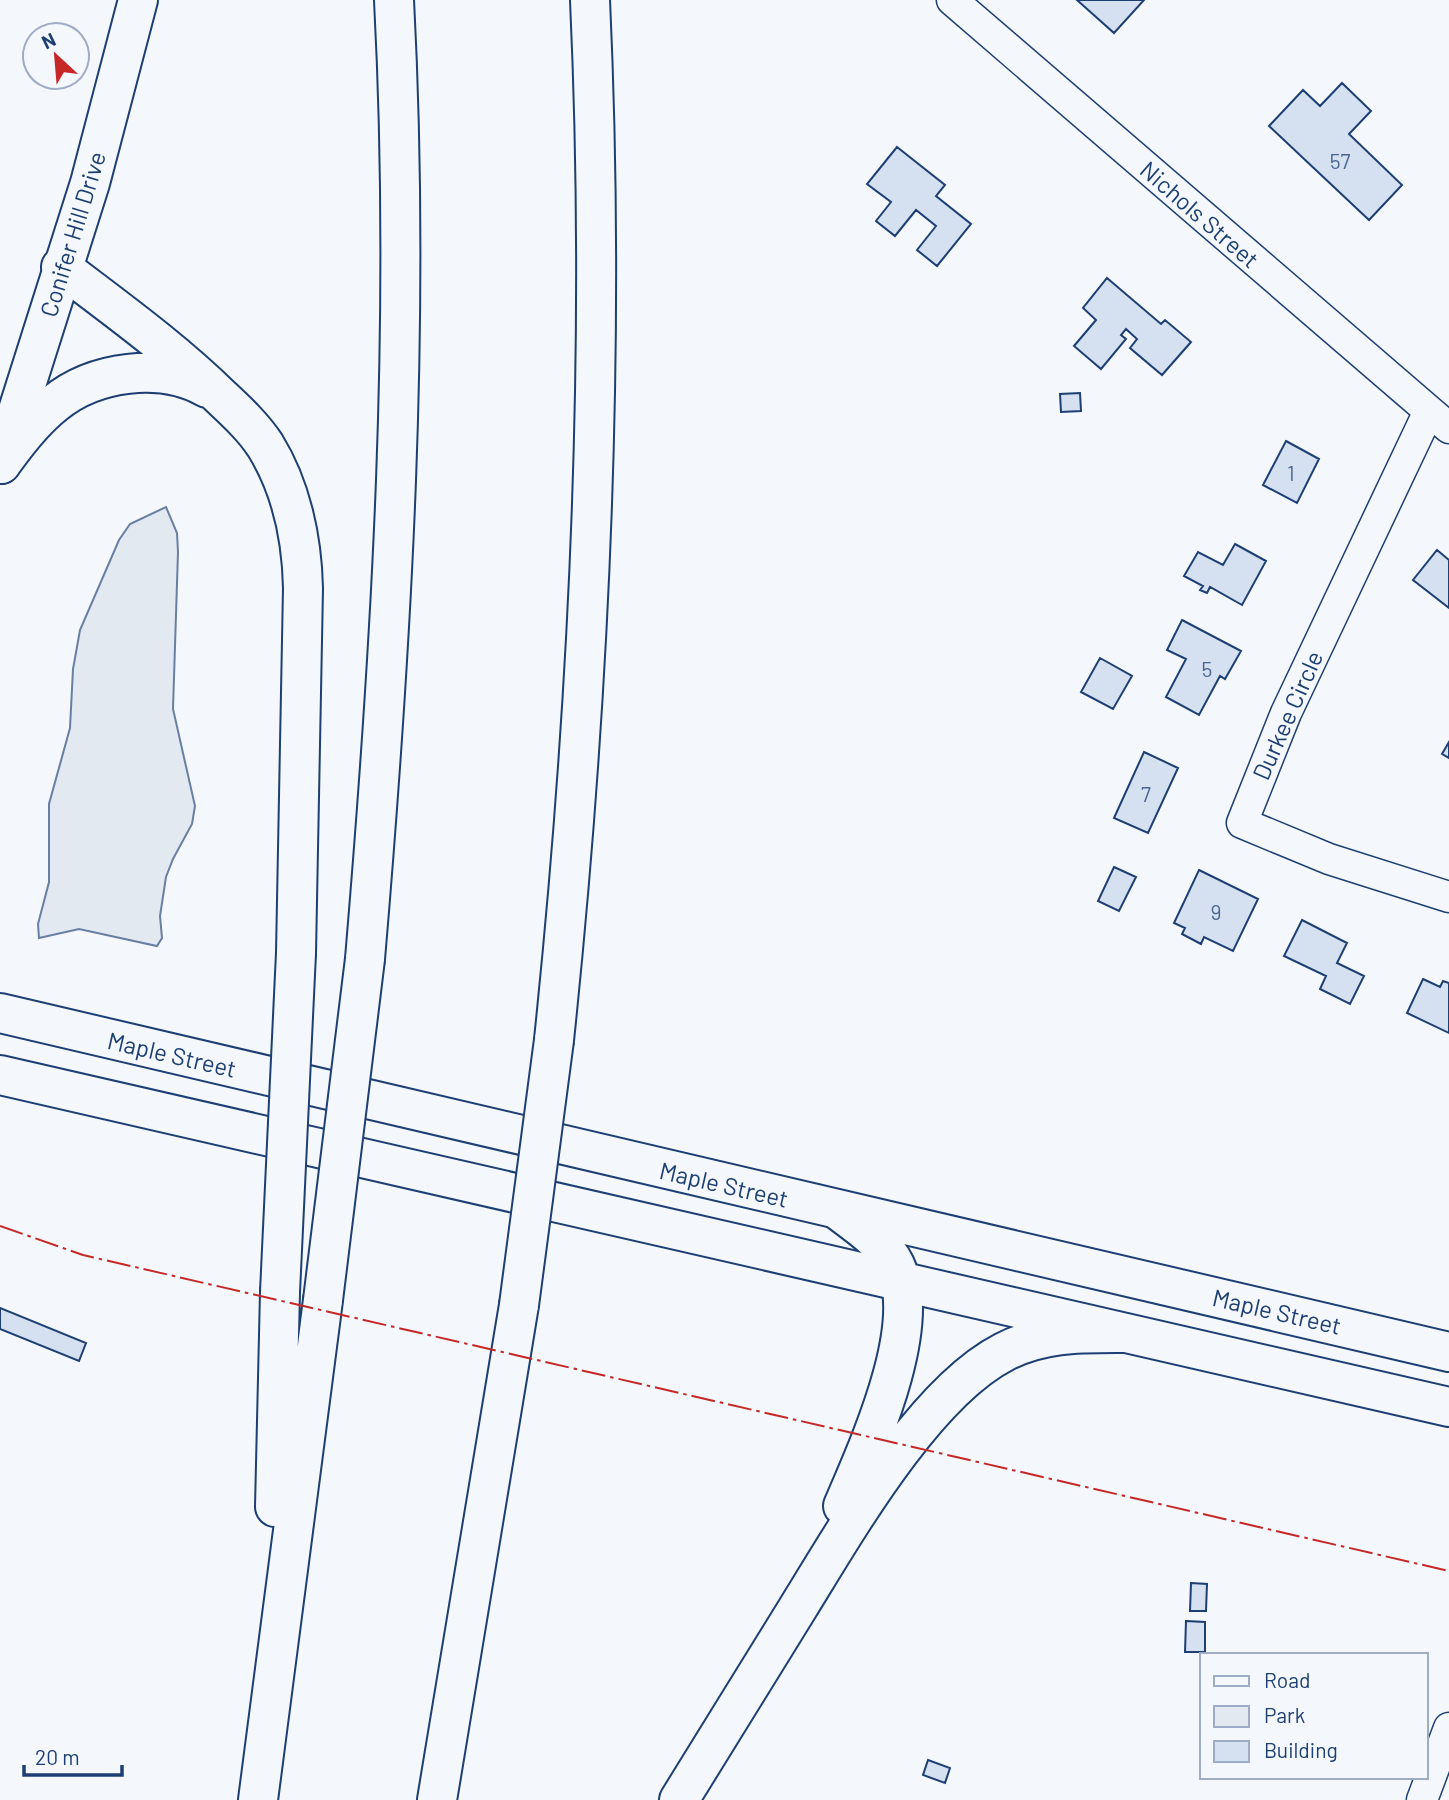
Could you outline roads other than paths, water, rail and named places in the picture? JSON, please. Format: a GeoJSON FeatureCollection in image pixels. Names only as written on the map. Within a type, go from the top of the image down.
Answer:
{"type":"FeatureCollection","features":[{"type":"Feature","properties":{"kind":"main road","name":"Conifer Hill Drive"},"geometry":{"type":"LineString","coordinates":[[0,465],[90,183],[138,0]]}},
{"type":"Feature","properties":{"kind":"main road"},"geometry":{"type":"LineString","coordinates":[[258,1800],[365,959],[384,739],[397,499],[400,252],[394,0]]}},
{"type":"Feature","properties":{"kind":"main road"},"geometry":{"type":"LineString","coordinates":[[437,1800],[519,1305],[554,1040],[580,754],[592,505],[596,250],[590,0]]}},
{"type":"Feature","properties":{"kind":"main road"},"geometry":{"type":"LineString","coordinates":[[61,267],[168,348],[223,398],[265,447],[286,492],[299,540],[303,588],[296,953],[279,1292],[270,1710]]}},
{"type":"Feature","properties":{"kind":"main road"},"geometry":{"type":"LineString","coordinates":[[0,465],[22,435],[56,402],[96,382],[118,376],[162,373],[203,386],[223,398]]}},
{"type":"Feature","properties":{"kind":"main road","name":"Maple Street"},"geometry":{"type":"LineString","coordinates":[[0,1013],[1449,1352]]}},
{"type":"Feature","properties":{"kind":"main road"},"geometry":{"type":"LineString","coordinates":[[0,1075],[1449,1406]]}},
{"type":"Feature","properties":{"kind":"main road"},"geometry":{"type":"LineString","coordinates":[[0,1088],[51,1085]]}},
{"type":"Feature","properties":{"kind":"main road"},"geometry":{"type":"LineString","coordinates":[[776,1643],[832,1532],[873,1432],[900,1336],[904,1303],[901,1282],[884,1248],[838,1210]]}},
{"type":"Feature","properties":{"kind":"main road"},"geometry":{"type":"LineString","coordinates":[[679,1800],[872,1492],[916,1433],[958,1387],[986,1363],[1024,1343],[1069,1333],[1123,1333]]}},
{"type":"Feature","properties":{"kind":"street","name":"Nichols Street"},"geometry":{"type":"LineString","coordinates":[[952,0],[1439,420]]}},
{"type":"Feature","properties":{"kind":"street","name":"Durkee Circle"},"geometry":{"type":"LineString","coordinates":[[1439,420],[1286,713],[1242,822],[1329,859],[1449,897]]}},
{"type":"Feature","properties":{"kind":"street"},"geometry":{"type":"LineString","coordinates":[[1422,1800],[1449,1728]]}}]}
